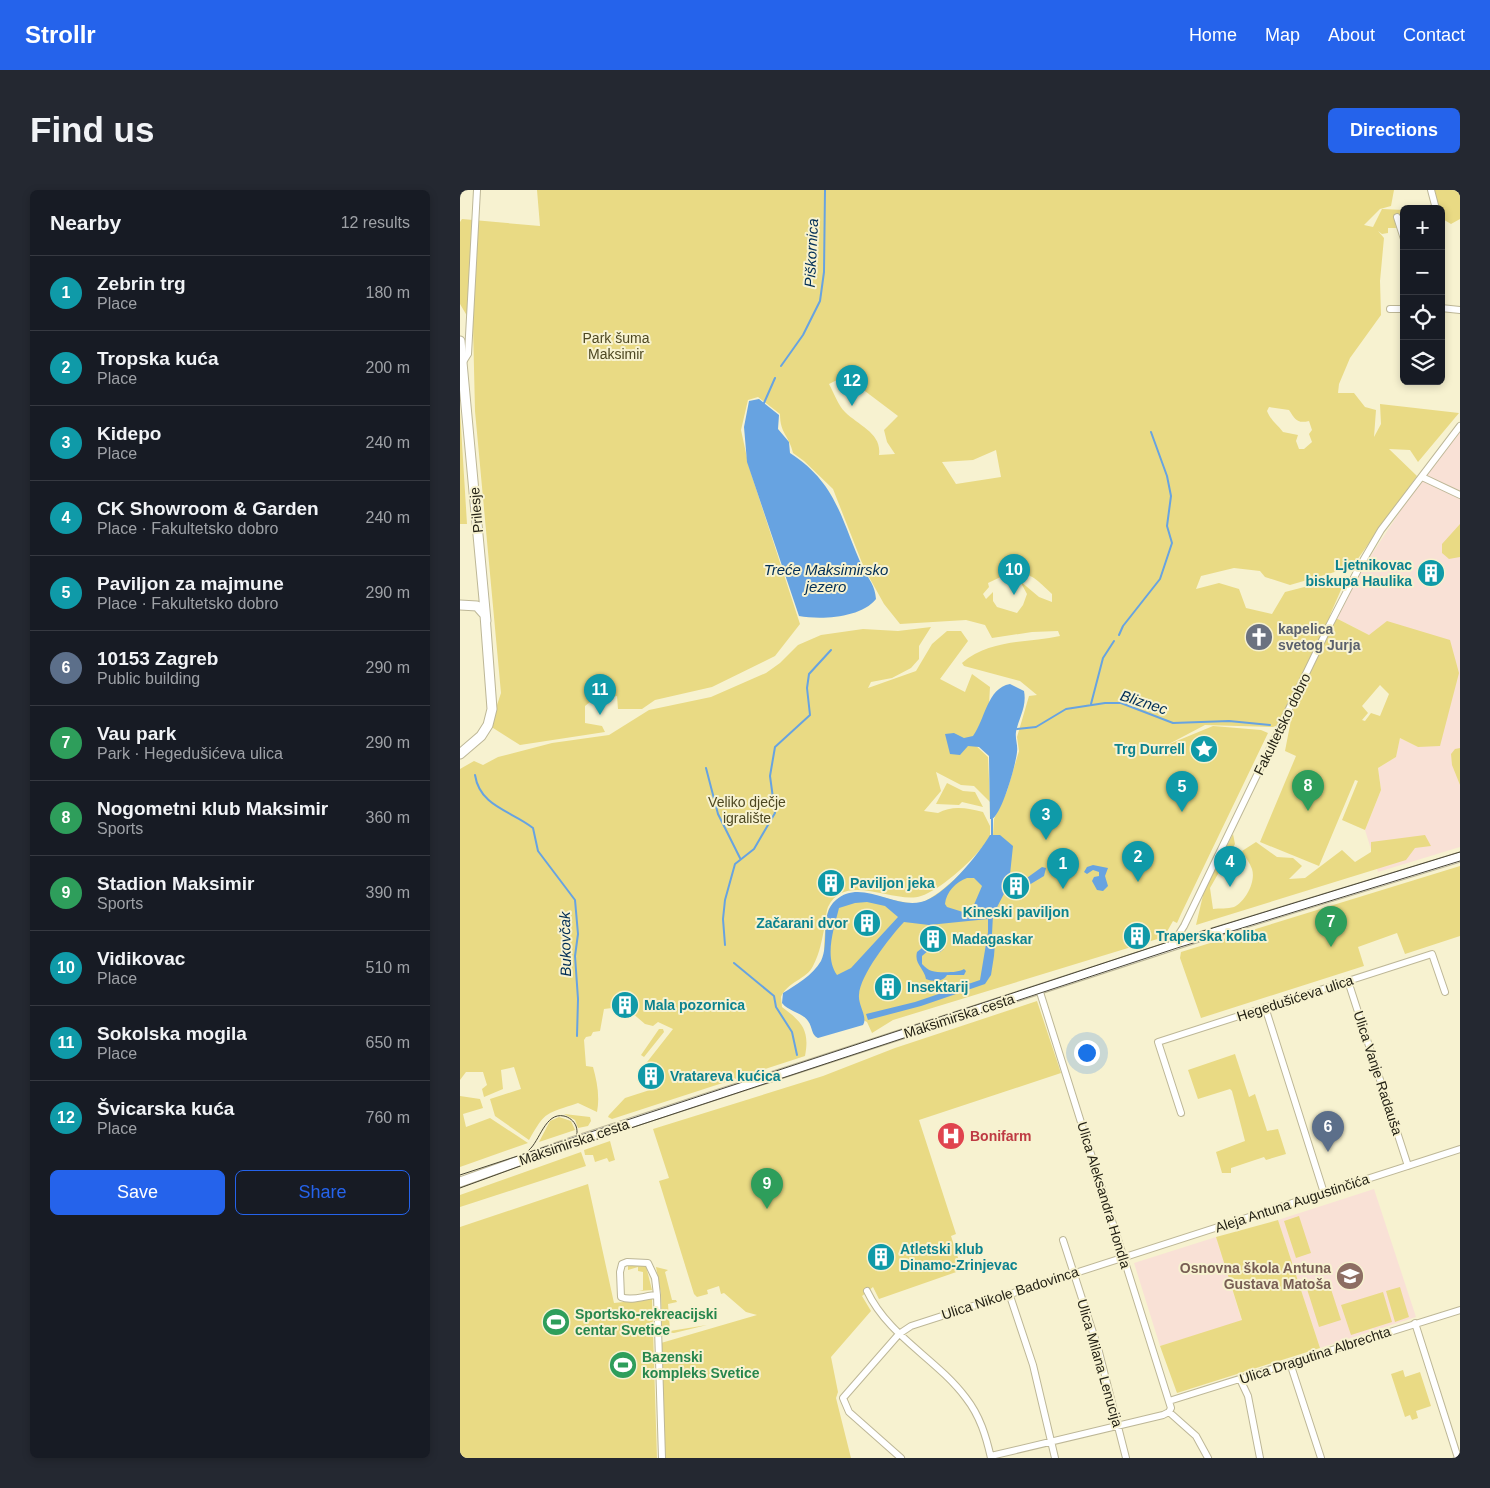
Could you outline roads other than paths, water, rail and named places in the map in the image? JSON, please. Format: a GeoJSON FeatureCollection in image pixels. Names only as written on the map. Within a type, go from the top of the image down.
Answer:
{"type":"FeatureCollection","features":[{"type":"Feature","properties":{"kind":"main road"},"geometry":{"type":"LineString","coordinates":[[460,341],[463,362]]}},
{"type":"Feature","properties":{"kind":"main road","name":"Prilesje"},"geometry":{"type":"LineString","coordinates":[[460,754],[481,736],[488,725],[492,709],[484,592],[463,362]]}},
{"type":"Feature","properties":{"kind":"main road"},"geometry":{"type":"LineString","coordinates":[[460,605],[472,605],[480,601],[484,592]]}},
{"type":"Feature","properties":{"kind":"main road"},"geometry":{"type":"LineString","coordinates":[[472,605],[482,610],[486,622]]}},
{"type":"Feature","properties":{"kind":"main road","name":"Maksimirska cesta"},"geometry":{"type":"LineString","coordinates":[[460,1180],[471,1178],[574,1141],[1196,938],[1460,857]]}},
{"type":"Feature","properties":{"kind":"street","name":"Prilesje"},"geometry":{"type":"LineString","coordinates":[[463,362],[468,354],[477,190]]}},
{"type":"Feature","properties":{"kind":"street"},"geometry":{"type":"LineString","coordinates":[[1431,190],[1435,205]]}},
{"type":"Feature","properties":{"kind":"street"},"geometry":{"type":"LineString","coordinates":[[1397,217],[1400,226]]}},
{"type":"Feature","properties":{"kind":"street"},"geometry":{"type":"LineString","coordinates":[[1390,309],[1400,308]]}},
{"type":"Feature","properties":{"kind":"street"},"geometry":{"type":"LineString","coordinates":[[1445,308],[1460,310]]}},
{"type":"Feature","properties":{"kind":"street","name":"Fakultetsko dobro"},"geometry":{"type":"LineString","coordinates":[[1172,946],[1184,926],[1329,626],[1361,564],[1381,530],[1460,426]]}},
{"type":"Feature","properties":{"kind":"street"},"geometry":{"type":"LineString","coordinates":[[1422,477],[1460,496]]}},
{"type":"Feature","properties":{"kind":"street"},"geometry":{"type":"LineString","coordinates":[[1184,926],[1189,935],[1196,938]]}},
{"type":"Feature","properties":{"kind":"street","name":"Hegedušićeva ulica"},"geometry":{"type":"LineString","coordinates":[[1181,1113],[1158,1042],[1432,954],[1445,992]]}},
{"type":"Feature","properties":{"kind":"street","name":"Ulica Vanje Radauša"},"geometry":{"type":"LineString","coordinates":[[1348,980],[1408,1166]]}},
{"type":"Feature","properties":{"kind":"street","name":"Ulica Aleksandra Hondla"},"geometry":{"type":"LineString","coordinates":[[1039,989],[1170,1401]]}},
{"type":"Feature","properties":{"kind":"street"},"geometry":{"type":"LineString","coordinates":[[1265,1007],[1324,1193]]}},
{"type":"Feature","properties":{"kind":"street","name":"Aleja Antuna Augustinčića"},"geometry":{"type":"LineString","coordinates":[[1123,1256],[1460,1149]]}},
{"type":"Feature","properties":{"kind":"street","name":"Ulica Milana Lenucija"},"geometry":{"type":"LineString","coordinates":[[1063,1240],[1098,1348],[1126,1458]]}},
{"type":"Feature","properties":{"kind":"street","name":"Ulica Nikole Badovinca"},"geometry":{"type":"LineString","coordinates":[[899,1334],[911,1326],[1123,1256]]}},
{"type":"Feature","properties":{"kind":"street"},"geometry":{"type":"LineString","coordinates":[[658,1295],[630,1299],[622,1298],[620,1272],[622,1264],[641,1262],[650,1265],[658,1295],[662,1458]]}},
{"type":"Feature","properties":{"kind":"street"},"geometry":{"type":"LineString","coordinates":[[867,1291],[876,1308],[899,1334],[954,1384],[966,1398],[982,1426],[991,1457],[1169,1412]]}},
{"type":"Feature","properties":{"kind":"street"},"geometry":{"type":"LineString","coordinates":[[1009,1294],[1033,1365],[1055,1458]]}},
{"type":"Feature","properties":{"kind":"street","name":"Ulica Dragutina Albrechta"},"geometry":{"type":"LineString","coordinates":[[1170,1401],[1460,1310]]}},
{"type":"Feature","properties":{"kind":"street"},"geometry":{"type":"LineString","coordinates":[[1415,1324],[1457,1457]]}},
{"type":"Feature","properties":{"kind":"street"},"geometry":{"type":"LineString","coordinates":[[899,1334],[844,1396],[844,1404],[849,1412],[901,1458]]}},
{"type":"Feature","properties":{"kind":"street"},"geometry":{"type":"LineString","coordinates":[[1290,1363],[1321,1458]]}},
{"type":"Feature","properties":{"kind":"street"},"geometry":{"type":"LineString","coordinates":[[1240,1378],[1248,1396],[1260,1458]]}},
{"type":"Feature","properties":{"kind":"street"},"geometry":{"type":"LineString","coordinates":[[1169,1412],[1170,1401]]}},
{"type":"Feature","properties":{"kind":"street"},"geometry":{"type":"LineString","coordinates":[[1169,1412],[1196,1436],[1208,1458]]}},
{"type":"Feature","properties":{"kind":"water","name":"Treće Maksimirsko jezero"},"geometry":{"type":"Polygon","coordinates":[[[759,399],[779,415],[778,429],[789,442],[790,453],[819,477],[836,504],[875,594],[876,599],[861,610],[840,616],[818,618],[799,616],[747,462],[744,427],[749,401],[759,399]]]}},
{"type":"Feature","properties":{"kind":"water"},"geometry":{"type":"Polygon","coordinates":[[[1010,684],[1024,691],[1025,697],[1016,732],[1017,752],[1004,799],[996,815],[990,819],[989,756],[979,747],[968,746],[960,755],[950,754],[945,734],[954,733],[964,738],[973,736],[991,698],[1002,687],[1010,684]]]}},
{"type":"Feature","properties":{"kind":"water"},"geometry":{"type":"Polygon","coordinates":[[[990,835],[1000,835],[1013,846],[1009,884],[993,915],[994,956],[991,975],[985,984],[921,1006],[868,1020],[866,1014],[915,1002],[980,980],[988,932],[988,919],[929,925],[904,922],[891,937],[864,977],[859,995],[864,1018],[863,1025],[818,1038],[814,1035],[810,1024],[805,1018],[782,1003],[783,993],[809,975],[821,961],[825,946],[826,921],[831,906],[836,900],[846,894],[856,892],[900,902],[921,902],[930,899],[960,874],[990,835]],[[967,878],[955,885],[950,892],[945,904],[947,907],[963,912],[973,907],[982,886],[974,878],[967,878]],[[867,902],[855,903],[839,908],[831,942],[831,960],[837,975],[851,968],[898,917],[885,906],[867,902]]]}},
{"type":"Feature","properties":{"kind":"water"},"geometry":{"type":"Polygon","coordinates":[[[1093,865],[1108,868],[1105,876],[1108,886],[1103,891],[1097,890],[1092,881],[1094,877],[1099,876],[1099,872],[1093,870],[1087,874],[1084,872],[1087,867],[1093,865]]]}},
{"type":"Feature","properties":{"kind":"water"},"geometry":{"type":"Polygon","coordinates":[[[1042,867],[1046,868],[1044,876],[1029,885],[1024,880],[1042,867]]]}},
{"type":"Feature","properties":{"kind":"water"},"geometry":{"type":"Polygon","coordinates":[[[927,944],[944,949],[940,952],[929,950],[922,956],[922,964],[925,967],[931,971],[939,972],[953,972],[964,969],[966,971],[964,975],[947,975],[938,981],[926,979],[916,956],[917,952],[927,944]]]}},
{"type":"Feature","properties":{"kind":"waterway","name":"Piškornica"},"geometry":{"type":"LineString","coordinates":[[781,366],[803,335],[820,301],[824,272],[825,190]]}},
{"type":"Feature","properties":{"kind":"waterway","name":"Piškornica"},"geometry":{"type":"LineString","coordinates":[[764,403],[775,378]]}},
{"type":"Feature","properties":{"kind":"waterway"},"geometry":{"type":"LineString","coordinates":[[1119,635],[1123,626],[1160,579],[1172,543],[1167,526],[1171,496],[1167,476],[1151,432]]}},
{"type":"Feature","properties":{"kind":"waterway"},"geometry":{"type":"LineString","coordinates":[[1091,704],[1103,658],[1114,641]]}},
{"type":"Feature","properties":{"kind":"waterway"},"geometry":{"type":"LineString","coordinates":[[725,945],[723,919],[725,900],[735,864],[754,849],[775,813],[770,776],[775,747],[810,715],[807,688],[809,674],[831,650]]}},
{"type":"Feature","properties":{"kind":"waterway","name":"Bliznec"},"geometry":{"type":"LineString","coordinates":[[1017,729],[1036,727],[1066,709],[1105,703],[1121,703],[1173,723],[1229,721],[1270,725]]}},
{"type":"Feature","properties":{"kind":"waterway"},"geometry":{"type":"LineString","coordinates":[[706,768],[718,814],[740,858]]}},
{"type":"Feature","properties":{"kind":"waterway","name":"Bukovčak"},"geometry":{"type":"LineString","coordinates":[[475,775],[478,786],[490,801],[533,828],[538,851],[575,900],[578,934],[575,956],[578,999],[577,1036]]}},
{"type":"Feature","properties":{"kind":"waterway"},"geometry":{"type":"LineString","coordinates":[[992,819],[992,835]]}},
{"type":"Feature","properties":{"kind":"waterway"},"geometry":{"type":"LineString","coordinates":[[734,963],[774,996],[776,1007],[792,1032],[797,1055]]}},
{"type":"Feature","properties":{"kind":"tram line"},"geometry":{"type":"LineString","coordinates":[[460,1175],[1177,939],[1460,852]]}},
{"type":"Feature","properties":{"kind":"tram line"},"geometry":{"type":"LineString","coordinates":[[460,1188],[567,1149],[1177,948],[1460,861]]}},
{"type":"Feature","properties":{"kind":"tram line"},"geometry":{"type":"LineString","coordinates":[[529,1150],[547,1123],[557,1116],[568,1117],[575,1124],[577,1132],[574,1142]]}},
{"type":"Feature","properties":{"kind":"place","name":"Švicarska kuća"},"geometry":{"type":"Point","coordinates":[852,406]}},
{"type":"Feature","properties":{"kind":"place","name":"Ljetnikovac biskupa Haulika"},"geometry":{"type":"Point","coordinates":[1431,573]}},
{"type":"Feature","properties":{"kind":"place","name":"Vidikovac"},"geometry":{"type":"Point","coordinates":[1014,595]}},
{"type":"Feature","properties":{"kind":"place","name":"kapelica svetog Jurja"},"geometry":{"type":"Point","coordinates":[1259,637]}},
{"type":"Feature","properties":{"kind":"place","name":"Sokolska mogila"},"geometry":{"type":"Point","coordinates":[600,715]}},
{"type":"Feature","properties":{"kind":"place","name":"Trg Durrell"},"geometry":{"type":"Point","coordinates":[1204,749]}},
{"type":"Feature","properties":{"kind":"place","name":"Nogometni klub Maksimir"},"geometry":{"type":"Point","coordinates":[1308,811]}},
{"type":"Feature","properties":{"kind":"place","name":"Paviljon za majmune"},"geometry":{"type":"Point","coordinates":[1182,812]}},
{"type":"Feature","properties":{"kind":"place","name":"Kidepo"},"geometry":{"type":"Point","coordinates":[1046,840]}},
{"type":"Feature","properties":{"kind":"place","name":"Tropska kuća"},"geometry":{"type":"Point","coordinates":[1138,882]}},
{"type":"Feature","properties":{"kind":"place","name":"Paviljon jeka"},"geometry":{"type":"Point","coordinates":[831,883]}},
{"type":"Feature","properties":{"kind":"place","name":"Kineski paviljon"},"geometry":{"type":"Point","coordinates":[1016,886]}},
{"type":"Feature","properties":{"kind":"place","name":"CK Showroom & Garden"},"geometry":{"type":"Point","coordinates":[1230,887]}},
{"type":"Feature","properties":{"kind":"place","name":"Zebrin trg"},"geometry":{"type":"Point","coordinates":[1063,889]}},
{"type":"Feature","properties":{"kind":"place","name":"Začarani dvor"},"geometry":{"type":"Point","coordinates":[867,923]}},
{"type":"Feature","properties":{"kind":"place","name":"Traperska koliba"},"geometry":{"type":"Point","coordinates":[1137,936]}},
{"type":"Feature","properties":{"kind":"place","name":"Madagaskar"},"geometry":{"type":"Point","coordinates":[933,939]}},
{"type":"Feature","properties":{"kind":"place","name":"Vau park"},"geometry":{"type":"Point","coordinates":[1331,947]}},
{"type":"Feature","properties":{"kind":"place","name":"Insektarij"},"geometry":{"type":"Point","coordinates":[888,987]}},
{"type":"Feature","properties":{"kind":"place","name":"Mala pozornica"},"geometry":{"type":"Point","coordinates":[625,1005]}},
{"type":"Feature","properties":{"kind":"place","name":"Vratareva kućica"},"geometry":{"type":"Point","coordinates":[651,1076]}},
{"type":"Feature","properties":{"kind":"place","name":"Bonifarm"},"geometry":{"type":"Point","coordinates":[951,1136]}},
{"type":"Feature","properties":{"kind":"place","name":"10153 Zagreb"},"geometry":{"type":"Point","coordinates":[1328,1152]}},
{"type":"Feature","properties":{"kind":"place","name":"Stadion Maksimir"},"geometry":{"type":"Point","coordinates":[767,1209]}},
{"type":"Feature","properties":{"kind":"place","name":"Atletski klub Dinamo-Zrinjevac"},"geometry":{"type":"Point","coordinates":[881,1257]}},
{"type":"Feature","properties":{"kind":"place","name":"Osnovna škola Antuna Gustava Matoša"},"geometry":{"type":"Point","coordinates":[1350,1276]}},
{"type":"Feature","properties":{"kind":"place","name":"Sportsko-rekreacijski centar Svetice"},"geometry":{"type":"Point","coordinates":[556,1322]}},
{"type":"Feature","properties":{"kind":"place","name":"Bazenski kompleks Svetice"},"geometry":{"type":"Point","coordinates":[623,1365]}},
{"type":"Feature","properties":{"kind":"park label","name":"Park šuma Maksimir"},"geometry":{"type":"Point","coordinates":[616,346]}},
{"type":"Feature","properties":{"kind":"park label","name":"Veliko dječje igralište"},"geometry":{"type":"Point","coordinates":[747,810]}}]}
